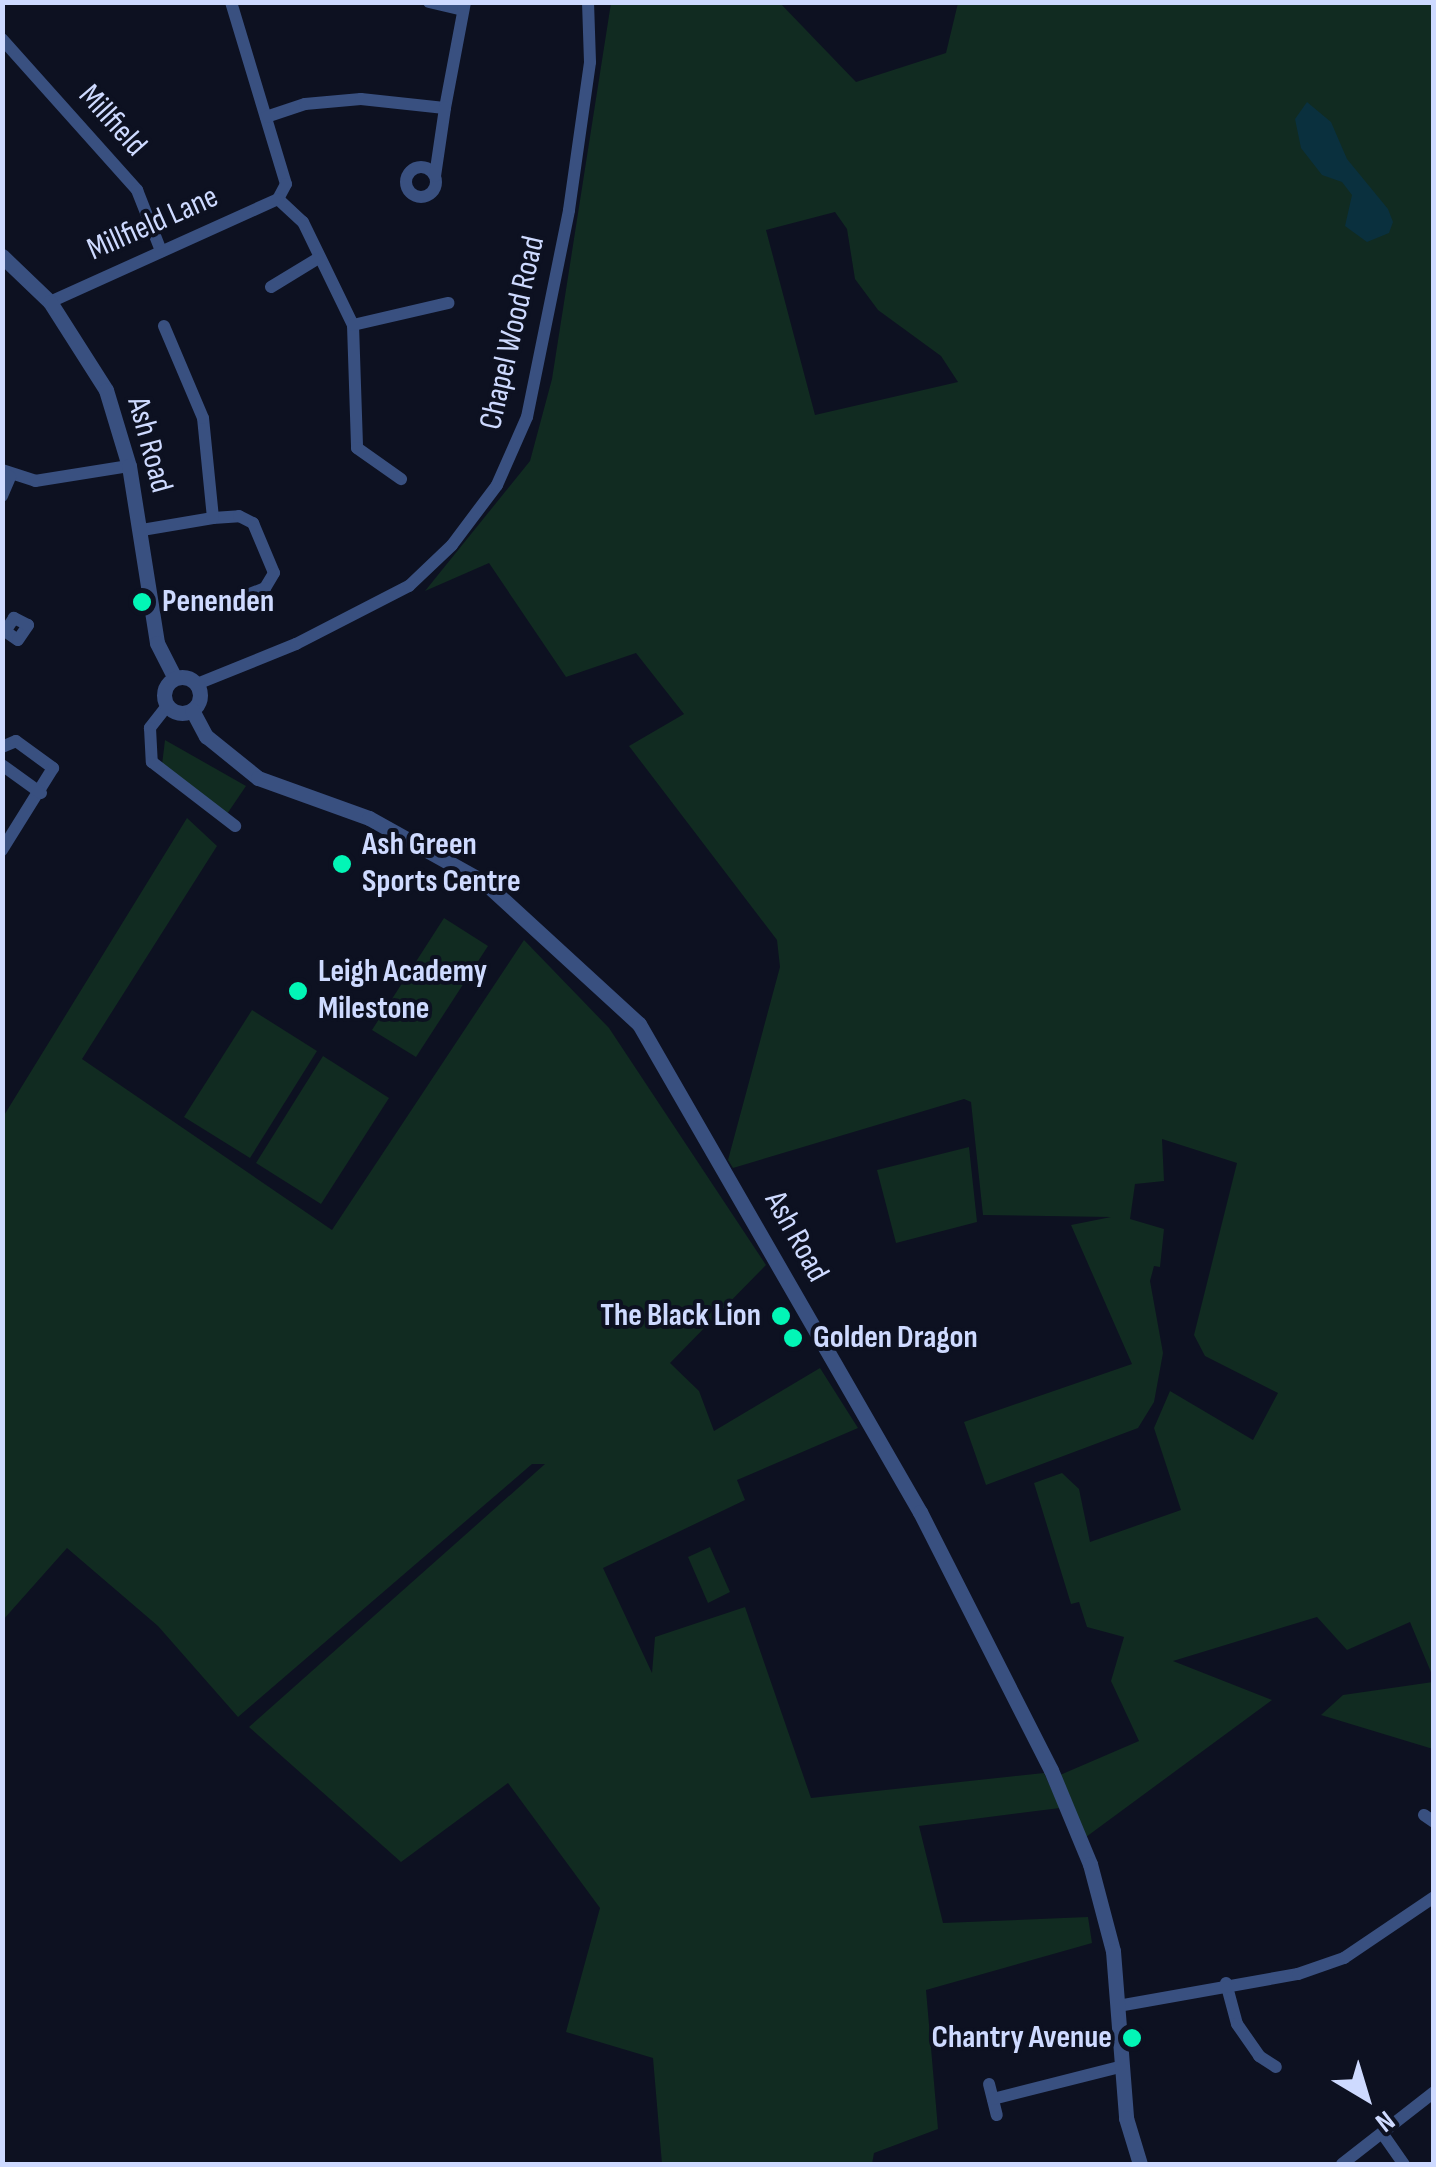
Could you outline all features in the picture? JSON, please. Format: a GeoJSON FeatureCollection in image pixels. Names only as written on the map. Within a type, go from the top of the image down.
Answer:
{"type":"FeatureCollection","features":[{"type":"Feature","properties":{"kind":"street"},"geometry":{"type":"LineString","coordinates":[[231,2],[286,184],[278,199],[302,222],[353,325],[357,448],[401,479]]}},
{"type":"Feature","properties":{"kind":"street"},"geometry":{"type":"LineString","coordinates":[[429,2],[464,6],[435,176]]}},
{"type":"Feature","properties":{"kind":"street","name":"Chapel Wood Road"},"geometry":{"type":"LineString","coordinates":[[197,684],[331,628],[409,586],[452,545],[498,485],[527,416],[568,210],[590,62],[588,2]]}},
{"type":"Feature","properties":{"kind":"street","name":"Millfield"},"geometry":{"type":"LineString","coordinates":[[2,39],[137,190],[162,251]]}},
{"type":"Feature","properties":{"kind":"street"},"geometry":{"type":"LineString","coordinates":[[266,118],[305,104],[361,98],[445,108]]}},
{"type":"Feature","properties":{"kind":"street","name":"Millfield Lane"},"geometry":{"type":"LineString","coordinates":[[50,302],[278,199]]}},
{"type":"Feature","properties":{"kind":"street","name":"Ash Road"},"geometry":{"type":"LineString","coordinates":[[2,256],[50,302],[106,390],[129,466],[142,530],[157,643],[175,678]]}},
{"type":"Feature","properties":{"kind":"street"},"geometry":{"type":"LineString","coordinates":[[271,288],[317,259]]}},
{"type":"Feature","properties":{"kind":"street"},"geometry":{"type":"LineString","coordinates":[[353,325],[448,303]]}},
{"type":"Feature","properties":{"kind":"street"},"geometry":{"type":"LineString","coordinates":[[164,326],[203,418],[212,518]]}},
{"type":"Feature","properties":{"kind":"street"},"geometry":{"type":"LineString","coordinates":[[2,496],[6,474],[76,478],[129,466]]}},
{"type":"Feature","properties":{"kind":"street"},"geometry":{"type":"LineString","coordinates":[[142,530],[239,516],[253,523],[274,572],[265,588],[217,607]]}},
{"type":"Feature","properties":{"kind":"street"},"geometry":{"type":"LineString","coordinates":[[167,706],[179,713],[192,710],[200,698],[197,684],[175,678],[164,690],[167,706],[150,728],[152,762],[235,826]]}},
{"type":"Feature","properties":{"kind":"street","name":"Ash Road"},"geometry":{"type":"LineString","coordinates":[[192,710],[206,736],[258,778],[369,818],[484,882],[638,1024],[920,1512],[1052,1770],[1090,1864],[1113,1952],[1126,2118],[1140,2164]]}},
{"type":"Feature","properties":{"kind":"street"},"geometry":{"type":"LineString","coordinates":[[2,747],[16,741],[53,768],[41,793],[2,850]]}},
{"type":"Feature","properties":{"kind":"street"},"geometry":{"type":"LineString","coordinates":[[2,765],[41,793]]}},
{"type":"Feature","properties":{"kind":"street"},"geometry":{"type":"LineString","coordinates":[[1118,2006],[1226,1983],[1298,1974],[1344,1958],[1434,1897]]}},
{"type":"Feature","properties":{"kind":"street"},"geometry":{"type":"LineString","coordinates":[[1226,1983],[1237,2024],[1259,2056],[1276,2067]]}},
{"type":"Feature","properties":{"kind":"street"},"geometry":{"type":"LineString","coordinates":[[994,2099],[1123,2066]]}},
{"type":"Feature","properties":{"kind":"street"},"geometry":{"type":"LineString","coordinates":[[989,2084],[996,2114]]}},
{"type":"Feature","properties":{"kind":"street"},"geometry":{"type":"LineString","coordinates":[[1342,2164],[1434,2092]]}},
{"type":"Feature","properties":{"kind":"street"},"geometry":{"type":"LineString","coordinates":[[1382,2133],[1404,2164]]}},
{"type":"Feature","properties":{"kind":"green space"},"geometry":{"type":"Polygon","coordinates":[[[611,3],[780,3],[856,82],[946,53],[958,3],[1433,3],[1433,1677],[1410,1622],[1347,1650],[1317,1617],[1173,1661],[1272,1700],[1086,1837],[1060,1775],[1139,1741],[1111,1681],[1124,1637],[1087,1627],[1079,1602],[1071,1604],[1034,1483],[1062,1473],[1079,1489],[1090,1542],[1181,1510],[1154,1428],[1170,1391],[1253,1440],[1278,1393],[1205,1356],[1194,1335],[1237,1163],[1162,1139],[1164,1181],[1135,1184],[1130,1219],[1164,1229],[1160,1267],[1154,1266],[1150,1281],[1163,1353],[1154,1402],[1138,1428],[986,1485],[964,1422],[1132,1364],[1071,1225],[1111,1217],[983,1215],[971,1102],[964,1099],[733,1168],[728,1160],[780,967],[777,940],[629,746],[684,714],[636,653],[566,677],[489,563],[425,591],[530,461],[552,379],[611,3]],[[835,212],[766,230],[815,415],[958,382],[941,356],[878,310],[855,279],[847,229],[835,212]]]}},
{"type":"Feature","properties":{"kind":"green space"},"geometry":{"type":"Polygon","coordinates":[[[165,740],[246,786],[227,814],[162,765],[165,740]]]}},
{"type":"Feature","properties":{"kind":"green space"},"geometry":{"type":"Polygon","coordinates":[[[187,818],[217,846],[82,1059],[332,1230],[524,940],[609,1028],[766,1265],[670,1363],[699,1391],[714,1431],[820,1368],[858,1428],[737,1480],[745,1500],[603,1568],[652,1673],[655,1637],[745,1607],[811,1798],[1044,1773],[1060,1808],[919,1826],[943,1923],[1088,1917],[1092,1943],[926,1990],[938,2129],[874,2153],[872,2164],[662,2164],[653,2058],[566,2032],[600,1908],[508,1783],[401,1862],[249,1727],[545,1464],[532,1464],[238,1717],[158,1626],[67,1548],[3,1620],[3,1117],[187,818]]]}},
{"type":"Feature","properties":{"kind":"green space"},"geometry":{"type":"Polygon","coordinates":[[[444,918],[488,946],[416,1057],[372,1030],[444,918]]]}},
{"type":"Feature","properties":{"kind":"green space"},"geometry":{"type":"Polygon","coordinates":[[[252,1010],[317,1051],[250,1158],[184,1117],[252,1010]]]}},
{"type":"Feature","properties":{"kind":"green space"},"geometry":{"type":"Polygon","coordinates":[[[323,1056],[389,1098],[321,1204],[256,1163],[323,1056]]]}},
{"type":"Feature","properties":{"kind":"green space"},"geometry":{"type":"Polygon","coordinates":[[[969,1147],[977,1222],[896,1243],[877,1170],[969,1147]]]}},
{"type":"Feature","properties":{"kind":"green space"},"geometry":{"type":"Polygon","coordinates":[[[710,1547],[730,1592],[708,1603],[688,1557],[710,1547]]]}},
{"type":"Feature","properties":{"kind":"green space"},"geometry":{"type":"Polygon","coordinates":[[[1433,1682],[1433,1749],[1321,1715],[1343,1695],[1433,1682]]]}},
{"type":"Feature","properties":{"kind":"water"},"geometry":{"type":"Polygon","coordinates":[[[1307,102],[1331,122],[1347,159],[1388,209],[1393,222],[1389,233],[1367,242],[1345,226],[1352,195],[1342,182],[1322,175],[1301,148],[1295,119],[1307,102]]]}},
{"type":"Feature","properties":{"kind":"place","name":"Penenden"},"geometry":{"type":"Point","coordinates":[142,602]}},
{"type":"Feature","properties":{"kind":"place","name":"Ash Green Sports Centre"},"geometry":{"type":"Point","coordinates":[342,864]}},
{"type":"Feature","properties":{"kind":"place","name":"Leigh Academy Milestone"},"geometry":{"type":"Point","coordinates":[298,991]}},
{"type":"Feature","properties":{"kind":"place","name":"The Black Lion"},"geometry":{"type":"Point","coordinates":[781,1316]}},
{"type":"Feature","properties":{"kind":"place","name":"Golden Dragon"},"geometry":{"type":"Point","coordinates":[793,1338]}},
{"type":"Feature","properties":{"kind":"place","name":"Chantry Avenue"},"geometry":{"type":"Point","coordinates":[1132,2038]}}]}
